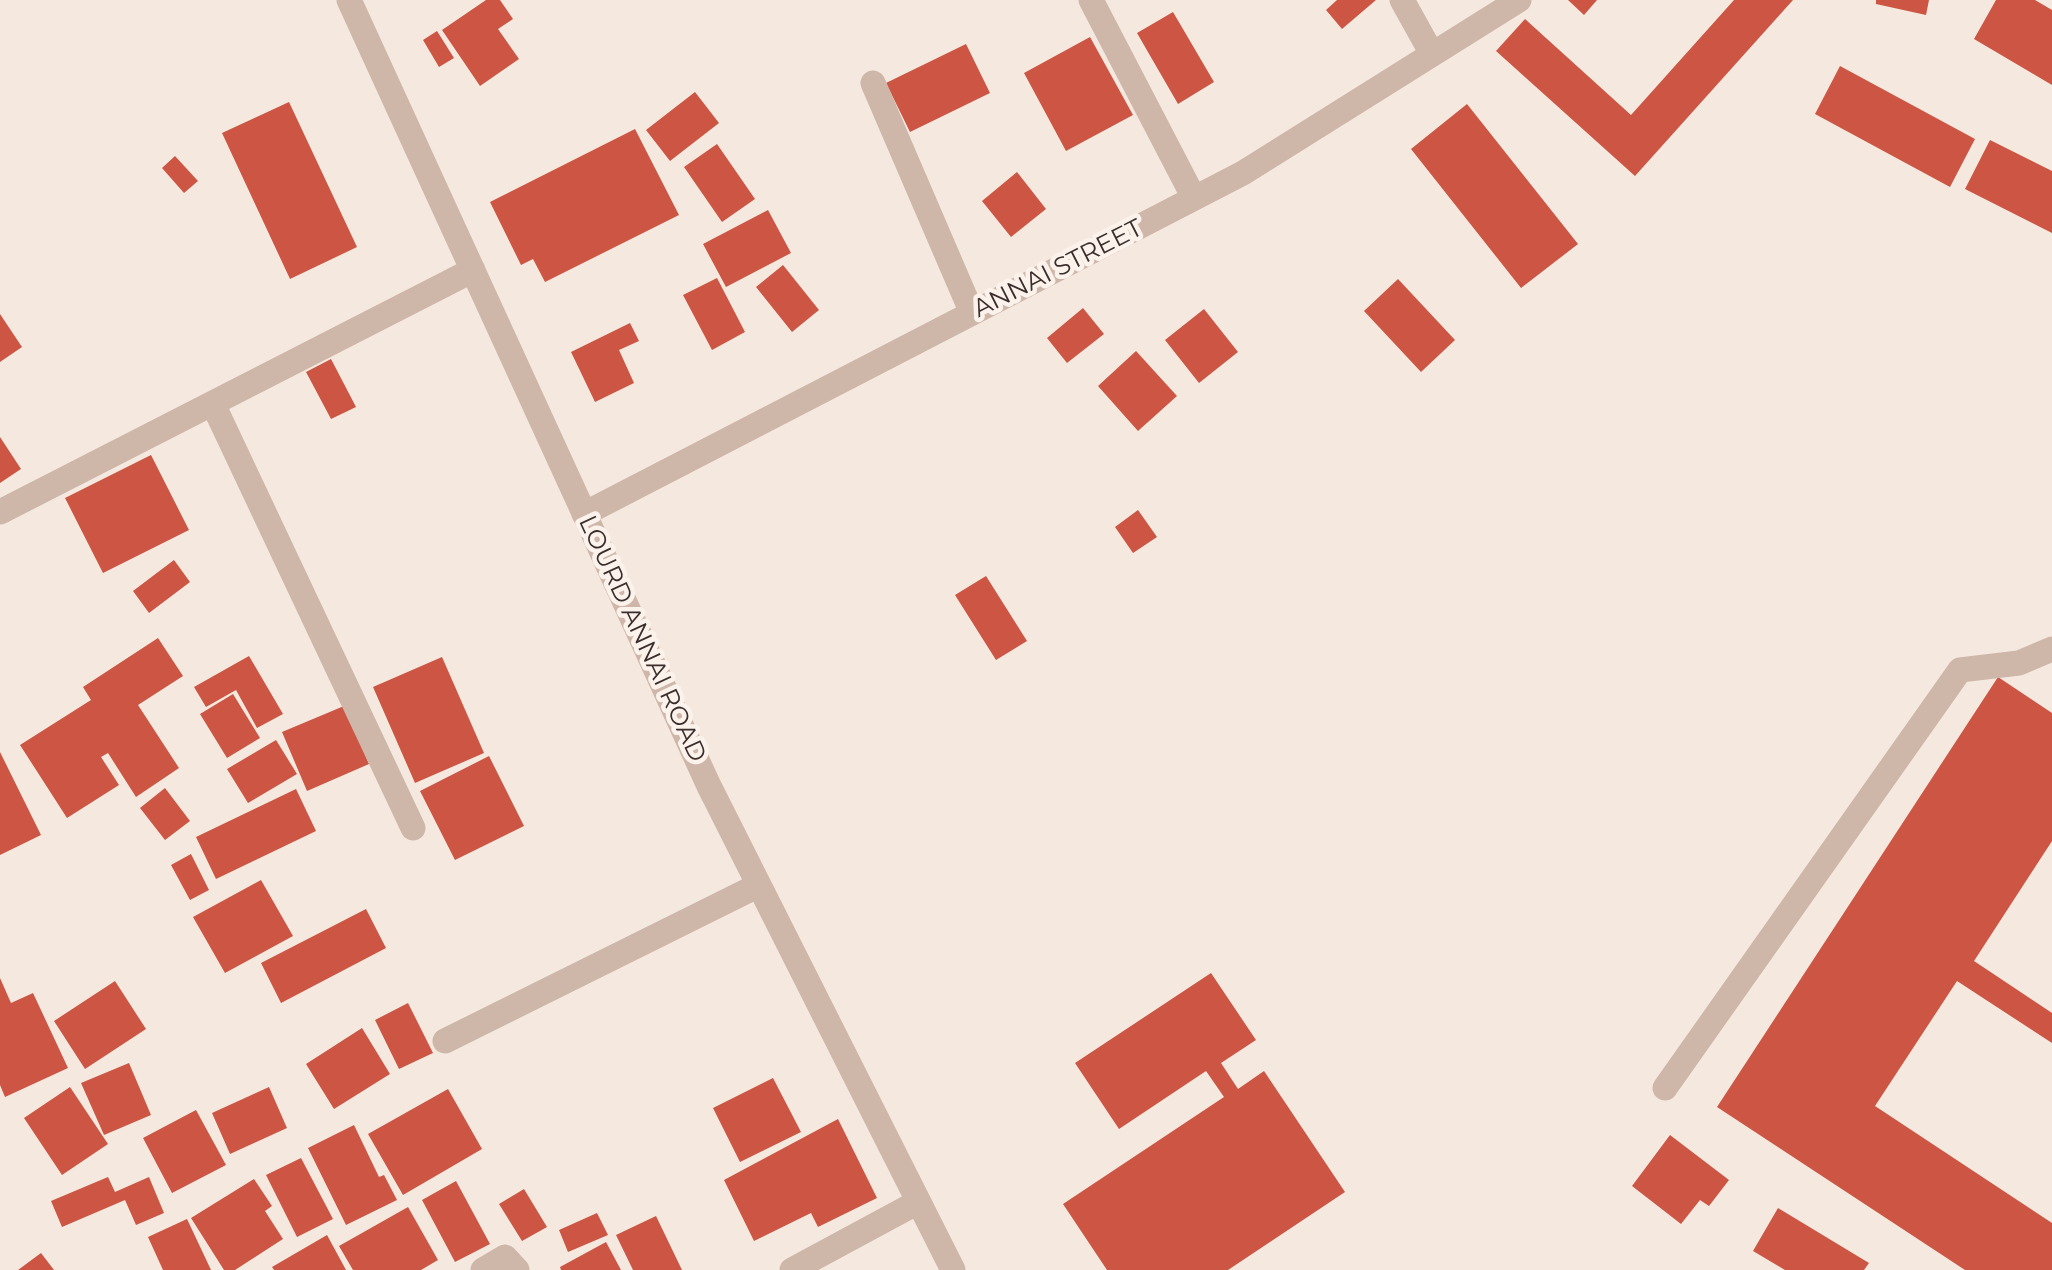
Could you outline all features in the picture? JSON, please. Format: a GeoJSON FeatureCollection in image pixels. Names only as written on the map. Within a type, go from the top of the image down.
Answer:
{"type":"FeatureCollection","features":[{"type":"Feature","properties":{"kind":"street","name":"LOURD ANNAI ROAD"},"geometry":{"type":"LineString","coordinates":[[349,0],[709,786],[953,1270]]}},
{"type":"Feature","properties":{"kind":"street"},"geometry":{"type":"LineString","coordinates":[[1091,0],[1194,198]]}},
{"type":"Feature","properties":{"kind":"street"},"geometry":{"type":"LineString","coordinates":[[1402,0],[1432,54]]}},
{"type":"Feature","properties":{"kind":"street","name":"ANNAI STREET"},"geometry":{"type":"LineString","coordinates":[[584,514],[1243,173],[1519,0]]}},
{"type":"Feature","properties":{"kind":"street"},"geometry":{"type":"LineString","coordinates":[[873,82],[972,313]]}},
{"type":"Feature","properties":{"kind":"street"},"geometry":{"type":"LineString","coordinates":[[0,512],[473,270]]}},
{"type":"Feature","properties":{"kind":"street"},"geometry":{"type":"LineString","coordinates":[[214,404],[413,828]]}},
{"type":"Feature","properties":{"kind":"street"},"geometry":{"type":"LineString","coordinates":[[1665,1088],[1960,670],[2019,663],[2052,649]]}},
{"type":"Feature","properties":{"kind":"street"},"geometry":{"type":"LineString","coordinates":[[445,1041],[759,885]]}},
{"type":"Feature","properties":{"kind":"street"},"geometry":{"type":"LineString","coordinates":[[792,1270],[918,1202]]}},
{"type":"Feature","properties":{"kind":"street"},"geometry":{"type":"LineString","coordinates":[[482,1270],[505,1258],[516,1270]]}},
{"type":"Feature","properties":{"kind":"building"},"geometry":{"type":"Polygon","coordinates":[[[486,0],[500,0],[513,19],[498,29],[519,59],[480,86],[442,30],[486,0]]]}},
{"type":"Feature","properties":{"kind":"building"},"geometry":{"type":"Polygon","coordinates":[[[1337,0],[1376,0],[1342,29],[1326,10],[1337,0]]]}},
{"type":"Feature","properties":{"kind":"building"},"geometry":{"type":"Polygon","coordinates":[[[1568,0],[1597,0],[1584,15],[1568,0]]]}},
{"type":"Feature","properties":{"kind":"building"},"geometry":{"type":"Polygon","coordinates":[[[1734,0],[1793,0],[1635,176],[1496,51],[1525,19],[1631,115],[1734,0]]]}},
{"type":"Feature","properties":{"kind":"building"},"geometry":{"type":"Polygon","coordinates":[[[1876,0],[1929,0],[1926,15],[1876,4],[1876,0]]]}},
{"type":"Feature","properties":{"kind":"building"},"geometry":{"type":"Polygon","coordinates":[[[1996,0],[2035,0],[2052,10],[2052,85],[1974,39],[1996,0]]]}},
{"type":"Feature","properties":{"kind":"building"},"geometry":{"type":"Polygon","coordinates":[[[1173,12],[1214,82],[1178,104],[1137,33],[1173,12]]]}},
{"type":"Feature","properties":{"kind":"building"},"geometry":{"type":"Polygon","coordinates":[[[437,31],[454,58],[439,67],[423,40],[437,31]]]}},
{"type":"Feature","properties":{"kind":"building"},"geometry":{"type":"Polygon","coordinates":[[[1090,37],[1133,115],[1066,151],[1024,73],[1090,37]]]}},
{"type":"Feature","properties":{"kind":"building"},"geometry":{"type":"Polygon","coordinates":[[[966,44],[990,93],[910,132],[886,83],[966,44]]]}},
{"type":"Feature","properties":{"kind":"building"},"geometry":{"type":"Polygon","coordinates":[[[1840,66],[1975,139],[1950,187],[1815,114],[1840,66]]]}},
{"type":"Feature","properties":{"kind":"building"},"geometry":{"type":"Polygon","coordinates":[[[695,92],[719,123],[670,161],[646,130],[695,92]]]}},
{"type":"Feature","properties":{"kind":"building"},"geometry":{"type":"Polygon","coordinates":[[[289,102],[357,247],[290,279],[222,133],[289,102]]]}},
{"type":"Feature","properties":{"kind":"building"},"geometry":{"type":"Polygon","coordinates":[[[1467,104],[1578,244],[1521,288],[1411,149],[1467,104]]]}},
{"type":"Feature","properties":{"kind":"building"},"geometry":{"type":"Polygon","coordinates":[[[635,129],[679,215],[545,282],[533,259],[521,265],[490,202],[635,129]]]}},
{"type":"Feature","properties":{"kind":"building"},"geometry":{"type":"Polygon","coordinates":[[[1990,140],[2052,171],[2052,233],[1965,189],[1990,140]]]}},
{"type":"Feature","properties":{"kind":"building"},"geometry":{"type":"Polygon","coordinates":[[[717,144],[755,199],[722,222],[684,167],[717,144]]]}},
{"type":"Feature","properties":{"kind":"building"},"geometry":{"type":"Polygon","coordinates":[[[175,156],[198,181],[184,193],[162,168],[175,156]]]}},
{"type":"Feature","properties":{"kind":"building"},"geometry":{"type":"Polygon","coordinates":[[[1017,172],[1046,209],[1011,237],[982,201],[1017,172]]]}},
{"type":"Feature","properties":{"kind":"building"},"geometry":{"type":"Polygon","coordinates":[[[768,210],[791,253],[726,287],[703,244],[768,210]]]}},
{"type":"Feature","properties":{"kind":"building"},"geometry":{"type":"Polygon","coordinates":[[[783,265],[819,310],[792,332],[756,287],[783,265]]]}},
{"type":"Feature","properties":{"kind":"building"},"geometry":{"type":"Polygon","coordinates":[[[717,278],[745,332],[712,350],[683,295],[717,278]]]}},
{"type":"Feature","properties":{"kind":"building"},"geometry":{"type":"Polygon","coordinates":[[[1398,279],[1455,340],[1421,372],[1364,311],[1398,279]]]}},
{"type":"Feature","properties":{"kind":"building"},"geometry":{"type":"Polygon","coordinates":[[[1083,308],[1104,334],[1067,363],[1047,338],[1083,308]]]}},
{"type":"Feature","properties":{"kind":"building"},"geometry":{"type":"Polygon","coordinates":[[[1204,309],[1238,352],[1199,383],[1165,340],[1204,309]]]}},
{"type":"Feature","properties":{"kind":"building"},"geometry":{"type":"Polygon","coordinates":[[[0,314],[22,347],[0,362],[0,314]]]}},
{"type":"Feature","properties":{"kind":"building"},"geometry":{"type":"Polygon","coordinates":[[[630,323],[639,341],[619,350],[634,383],[595,402],[571,352],[630,323]]]}},
{"type":"Feature","properties":{"kind":"building"},"geometry":{"type":"Polygon","coordinates":[[[1136,351],[1177,396],[1138,431],[1098,386],[1136,351]]]}},
{"type":"Feature","properties":{"kind":"building"},"geometry":{"type":"Polygon","coordinates":[[[331,359],[356,407],[331,419],[306,372],[331,359]]]}},
{"type":"Feature","properties":{"kind":"building"},"geometry":{"type":"Polygon","coordinates":[[[0,437],[21,469],[0,483],[0,437]]]}},
{"type":"Feature","properties":{"kind":"building"},"geometry":{"type":"Polygon","coordinates":[[[151,455],[189,530],[103,573],[65,498],[151,455]]]}},
{"type":"Feature","properties":{"kind":"building"},"geometry":{"type":"Polygon","coordinates":[[[1138,510],[1157,537],[1133,553],[1115,527],[1138,510]]]}},
{"type":"Feature","properties":{"kind":"building"},"geometry":{"type":"Polygon","coordinates":[[[174,560],[190,582],[149,613],[133,591],[174,560]]]}},
{"type":"Feature","properties":{"kind":"building"},"geometry":{"type":"Polygon","coordinates":[[[986,576],[1027,641],[996,660],[955,595],[986,576]]]}},
{"type":"Feature","properties":{"kind":"building"},"geometry":{"type":"Polygon","coordinates":[[[158,638],[183,676],[138,705],[179,768],[136,797],[108,753],[101,757],[119,785],[67,818],[20,745],[91,700],[83,687],[158,638]]]}},
{"type":"Feature","properties":{"kind":"building"},"geometry":{"type":"Polygon","coordinates":[[[249,656],[283,714],[257,728],[236,690],[206,707],[194,687],[249,656]]]}},
{"type":"Feature","properties":{"kind":"building"},"geometry":{"type":"Polygon","coordinates":[[[442,657],[484,753],[415,783],[373,687],[442,657]]]}},
{"type":"Feature","properties":{"kind":"building"},"geometry":{"type":"Polygon","coordinates":[[[1998,677],[2052,713],[2052,841],[1974,961],[2052,1013],[2052,1043],[1957,981],[1875,1106],[2052,1223],[2052,1270],[1965,1270],[1717,1107],[1998,677]]]}},
{"type":"Feature","properties":{"kind":"building"},"geometry":{"type":"Polygon","coordinates":[[[233,694],[260,738],[227,758],[200,714],[233,694]]]}},
{"type":"Feature","properties":{"kind":"building"},"geometry":{"type":"Polygon","coordinates":[[[344,706],[369,764],[307,791],[282,732],[344,706]]]}},
{"type":"Feature","properties":{"kind":"building"},"geometry":{"type":"Polygon","coordinates":[[[276,740],[297,774],[248,803],[227,769],[276,740]]]}},
{"type":"Feature","properties":{"kind":"building"},"geometry":{"type":"Polygon","coordinates":[[[0,752],[41,835],[0,855],[0,752]]]}},
{"type":"Feature","properties":{"kind":"building"},"geometry":{"type":"Polygon","coordinates":[[[489,756],[524,826],[455,860],[420,791],[489,756]]]}},
{"type":"Feature","properties":{"kind":"building"},"geometry":{"type":"Polygon","coordinates":[[[165,788],[190,821],[165,840],[140,808],[165,788]]]}},
{"type":"Feature","properties":{"kind":"building"},"geometry":{"type":"Polygon","coordinates":[[[296,789],[316,831],[216,879],[196,837],[296,789]]]}},
{"type":"Feature","properties":{"kind":"building"},"geometry":{"type":"Polygon","coordinates":[[[191,854],[209,890],[190,900],[171,865],[191,854]]]}},
{"type":"Feature","properties":{"kind":"building"},"geometry":{"type":"Polygon","coordinates":[[[261,880],[293,936],[225,973],[193,917],[261,880]]]}},
{"type":"Feature","properties":{"kind":"building"},"geometry":{"type":"Polygon","coordinates":[[[366,909],[386,948],[281,1003],[261,963],[366,909]]]}},
{"type":"Feature","properties":{"kind":"building"},"geometry":{"type":"Polygon","coordinates":[[[1211,973],[1256,1040],[1221,1063],[1238,1089],[1264,1071],[1345,1192],[1228,1270],[1107,1270],[1063,1204],[1224,1097],[1206,1071],[1119,1129],[1075,1063],[1211,973]]]}},
{"type":"Feature","properties":{"kind":"building"},"geometry":{"type":"Polygon","coordinates":[[[0,978],[11,1003],[33,993],[68,1068],[5,1097],[0,1085],[0,978]]]}},
{"type":"Feature","properties":{"kind":"building"},"geometry":{"type":"Polygon","coordinates":[[[115,981],[146,1029],[85,1069],[54,1021],[115,981]]]}},
{"type":"Feature","properties":{"kind":"building"},"geometry":{"type":"Polygon","coordinates":[[[408,1003],[433,1053],[399,1069],[375,1020],[408,1003]]]}},
{"type":"Feature","properties":{"kind":"building"},"geometry":{"type":"Polygon","coordinates":[[[362,1028],[390,1074],[334,1109],[306,1064],[362,1028]]]}},
{"type":"Feature","properties":{"kind":"building"},"geometry":{"type":"Polygon","coordinates":[[[129,1063],[151,1115],[104,1135],[81,1083],[129,1063]]]}},
{"type":"Feature","properties":{"kind":"building"},"geometry":{"type":"Polygon","coordinates":[[[773,1078],[801,1132],[740,1162],[713,1108],[773,1078]]]}},
{"type":"Feature","properties":{"kind":"building"},"geometry":{"type":"Polygon","coordinates":[[[70,1087],[108,1144],[62,1175],[24,1118],[70,1087]]]}},
{"type":"Feature","properties":{"kind":"building"},"geometry":{"type":"Polygon","coordinates":[[[269,1087],[287,1128],[230,1154],[212,1113],[269,1087]]]}},
{"type":"Feature","properties":{"kind":"building"},"geometry":{"type":"Polygon","coordinates":[[[448,1089],[482,1149],[403,1195],[368,1134],[448,1089]]]}},
{"type":"Feature","properties":{"kind":"building"},"geometry":{"type":"Polygon","coordinates":[[[196,1110],[226,1165],[172,1193],[143,1138],[196,1110]]]}},
{"type":"Feature","properties":{"kind":"building"},"geometry":{"type":"Polygon","coordinates":[[[838,1119],[877,1198],[818,1227],[811,1213],[754,1241],[724,1180],[838,1119]]]}},
{"type":"Feature","properties":{"kind":"building"},"geometry":{"type":"Polygon","coordinates":[[[354,1125],[379,1177],[384,1175],[397,1200],[346,1225],[308,1148],[354,1125]]]}},
{"type":"Feature","properties":{"kind":"building"},"geometry":{"type":"Polygon","coordinates":[[[1670,1135],[1729,1180],[1709,1206],[1700,1200],[1681,1224],[1632,1186],[1670,1135]]]}},
{"type":"Feature","properties":{"kind":"building"},"geometry":{"type":"Polygon","coordinates":[[[301,1158],[333,1219],[297,1237],[266,1175],[301,1158]]]}},
{"type":"Feature","properties":{"kind":"building"},"geometry":{"type":"Polygon","coordinates":[[[108,1177],[115,1192],[149,1177],[164,1213],[136,1225],[125,1200],[62,1227],[51,1201],[108,1177]]]}},
{"type":"Feature","properties":{"kind":"building"},"geometry":{"type":"Polygon","coordinates":[[[254,1179],[272,1206],[265,1211],[283,1239],[235,1270],[224,1270],[191,1218],[254,1179]]]}},
{"type":"Feature","properties":{"kind":"building"},"geometry":{"type":"Polygon","coordinates":[[[456,1181],[490,1244],[455,1262],[422,1200],[456,1181]]]}},
{"type":"Feature","properties":{"kind":"building"},"geometry":{"type":"Polygon","coordinates":[[[524,1189],[547,1227],[522,1241],[499,1204],[524,1189]]]}},
{"type":"Feature","properties":{"kind":"building"},"geometry":{"type":"Polygon","coordinates":[[[408,1207],[438,1260],[421,1270],[353,1270],[339,1246],[408,1207]]]}},
{"type":"Feature","properties":{"kind":"building"},"geometry":{"type":"Polygon","coordinates":[[[1778,1208],[1869,1263],[1864,1270],[1785,1270],[1753,1251],[1778,1208]]]}},
{"type":"Feature","properties":{"kind":"building"},"geometry":{"type":"Polygon","coordinates":[[[597,1213],[608,1235],[568,1252],[559,1230],[597,1213]]]}},
{"type":"Feature","properties":{"kind":"building"},"geometry":{"type":"Polygon","coordinates":[[[656,1216],[682,1270],[633,1270],[616,1235],[656,1216]]]}},
{"type":"Feature","properties":{"kind":"building"},"geometry":{"type":"Polygon","coordinates":[[[187,1219],[211,1270],[163,1270],[148,1237],[187,1219]]]}},
{"type":"Feature","properties":{"kind":"building"},"geometry":{"type":"Polygon","coordinates":[[[327,1235],[346,1270],[272,1267],[327,1235]]]}},
{"type":"Feature","properties":{"kind":"building"},"geometry":{"type":"Polygon","coordinates":[[[606,1242],[621,1270],[561,1270],[560,1267],[606,1242]]]}},
{"type":"Feature","properties":{"kind":"building"},"geometry":{"type":"Polygon","coordinates":[[[41,1253],[54,1270],[18,1270],[41,1253]]]}}]}
